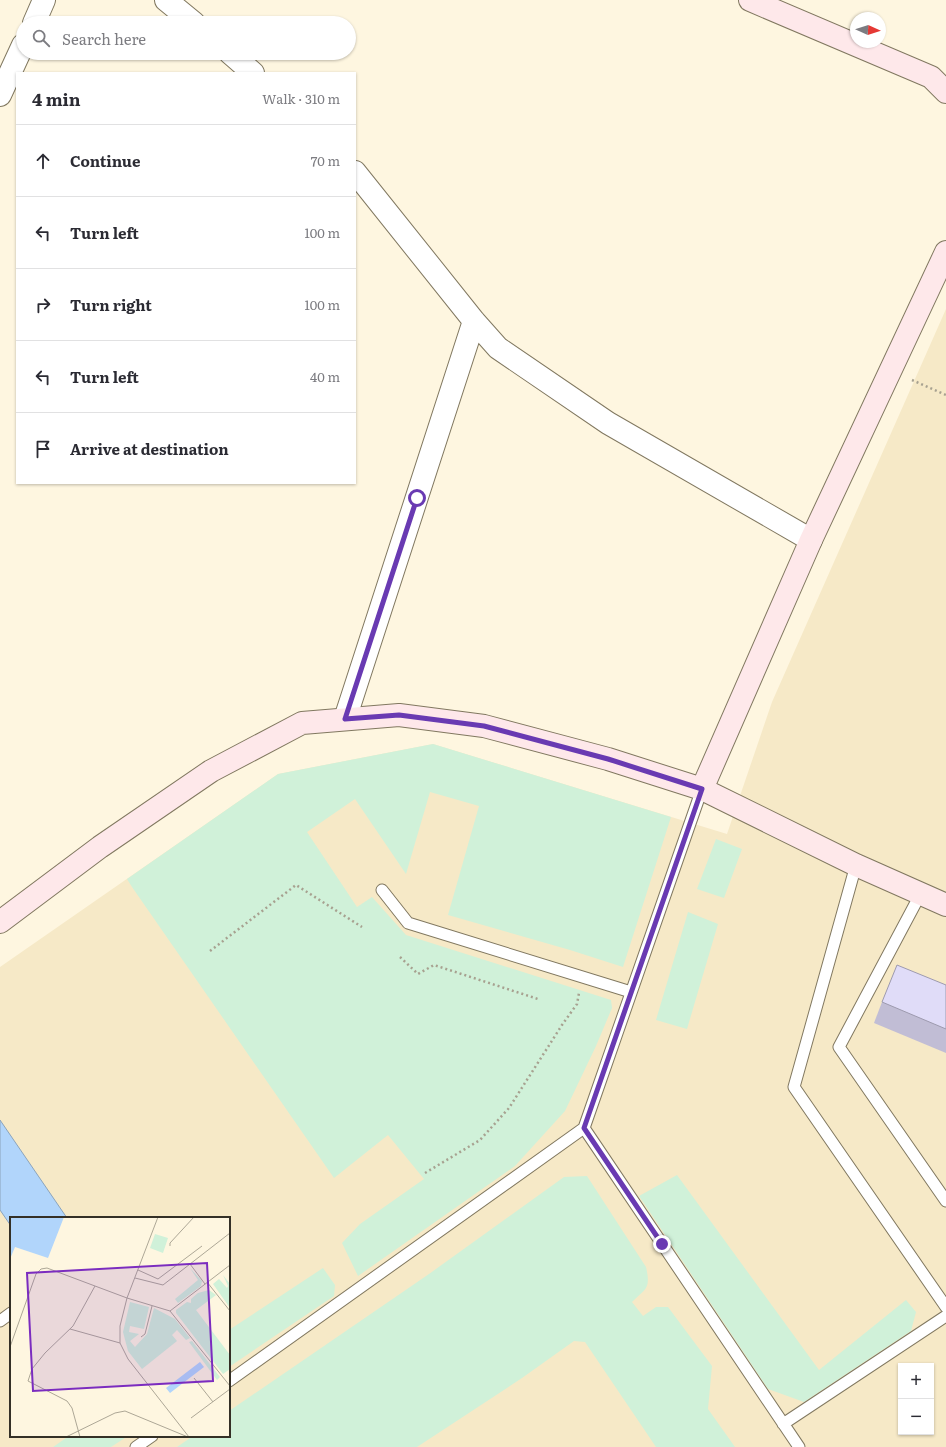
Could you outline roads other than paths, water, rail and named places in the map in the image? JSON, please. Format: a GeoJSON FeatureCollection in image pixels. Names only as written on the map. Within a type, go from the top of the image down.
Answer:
{"type":"FeatureCollection","features":[{"type":"Feature","properties":{"kind":"street"},"geometry":{"type":"LineString","coordinates":[[37,16],[44,0]]}},
{"type":"Feature","properties":{"kind":"street"},"geometry":{"type":"LineString","coordinates":[[166,0],[185,16]]}},
{"type":"Feature","properties":{"kind":"street"},"geometry":{"type":"LineString","coordinates":[[750,0],[931,77],[946,92]]}},
{"type":"Feature","properties":{"kind":"street"},"geometry":{"type":"LineString","coordinates":[[0,94],[16,60]]}},
{"type":"Feature","properties":{"kind":"street"},"geometry":{"type":"LineString","coordinates":[[238,60],[252,72]]}},
{"type":"Feature","properties":{"kind":"street"},"geometry":{"type":"LineString","coordinates":[[356,173],[474,321],[498,348],[608,423],[811,540]]}},
{"type":"Feature","properties":{"kind":"street"},"geometry":{"type":"LineString","coordinates":[[702,789],[811,540],[946,252]]}},
{"type":"Feature","properties":{"kind":"street"},"geometry":{"type":"LineString","coordinates":[[345,719],[474,321]]}},
{"type":"Feature","properties":{"kind":"street"},"geometry":{"type":"LineString","coordinates":[[0,922],[100,847],[212,771],[302,723],[399,715],[484,726],[608,759],[702,789],[856,865],[946,905]]}},
{"type":"Feature","properties":{"kind":"lane"},"geometry":{"type":"LineString","coordinates":[[230,1380],[584,1128],[702,789]]}},
{"type":"Feature","properties":{"kind":"lane"},"geometry":{"type":"LineString","coordinates":[[856,865],[794,1087],[946,1307]]}},
{"type":"Feature","properties":{"kind":"lane"},"geometry":{"type":"LineString","coordinates":[[382,890],[408,923],[631,992]]}},
{"type":"Feature","properties":{"kind":"lane"},"geometry":{"type":"LineString","coordinates":[[921,894],[839,1047],[946,1201]]}},
{"type":"Feature","properties":{"kind":"lane"},"geometry":{"type":"LineString","coordinates":[[584,1128],[783,1424],[794,1445]]}},
{"type":"Feature","properties":{"kind":"lane"},"geometry":{"type":"LineString","coordinates":[[0,1321],[10,1314]]}},
{"type":"Feature","properties":{"kind":"lane"},"geometry":{"type":"LineString","coordinates":[[783,1424],[946,1316]]}},
{"type":"Feature","properties":{"kind":"lane"},"geometry":{"type":"LineString","coordinates":[[136,1447],[151,1437]]}},
{"type":"Feature","properties":{"kind":"water"},"geometry":{"type":"Polygon","coordinates":[[[0,1120],[66,1217],[10,1217],[10,1225],[0,1210],[0,1120]]]}}]}
